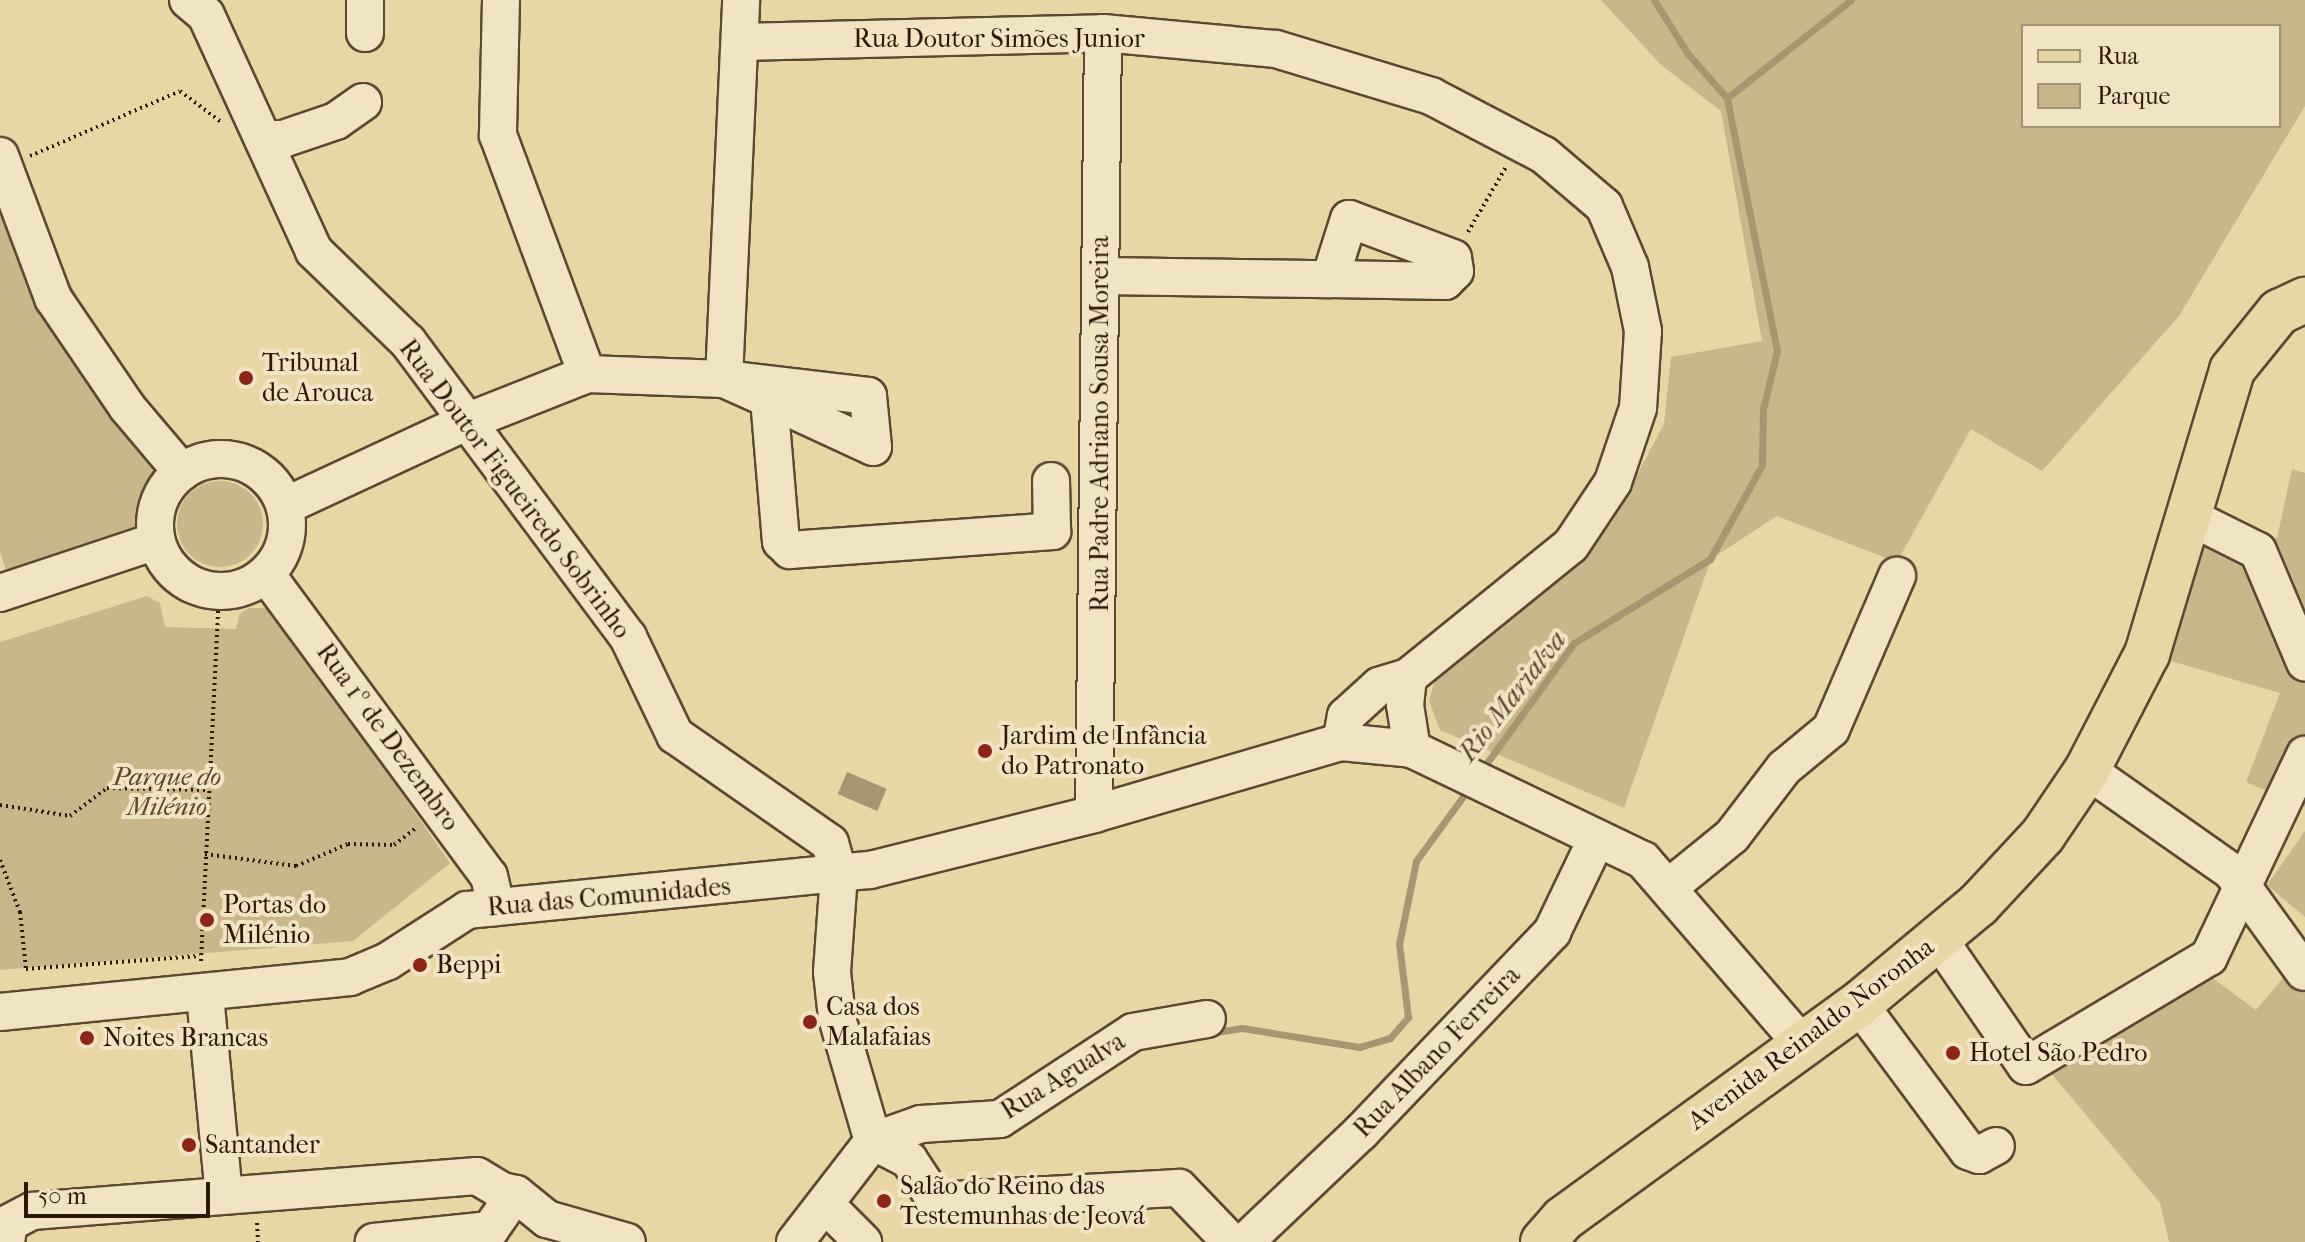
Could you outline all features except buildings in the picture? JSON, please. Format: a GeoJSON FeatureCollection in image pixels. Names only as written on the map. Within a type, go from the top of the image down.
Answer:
{"type":"FeatureCollection","features":[{"type":"Feature","properties":{"kind":"main road","name":"Avenida Reinaldo Noronha"},"geometry":{"type":"LineString","coordinates":[[1543,1242],[1563,1219],[1859,1004],[1978,905],[2043,835],[2087,770],[2147,654],[2232,370],[2279,312],[2305,300]]}},
{"type":"Feature","properties":{"kind":"street","name":"Rua Doutor Figueiredo Sobrinho"},"geometry":{"type":"LineString","coordinates":[[188,0],[206,15],[314,251],[408,342],[628,637],[675,735],[830,843],[839,874],[832,972],[837,1018],[873,1141]]}},
{"type":"Feature","properties":{"kind":"street"},"geometry":{"type":"LineString","coordinates":[[501,0],[498,135],[587,374]]}},
{"type":"Feature","properties":{"kind":"street"},"geometry":{"type":"LineString","coordinates":[[724,379],[741,0]]}},
{"type":"Feature","properties":{"kind":"street","name":"Rua Doutor Simões Junior"},"geometry":{"type":"LineString","coordinates":[[741,42],[1103,33],[1276,49],[1431,96],[1521,141],[1559,166],[1604,206],[1622,242],[1643,331],[1638,408],[1613,482],[1571,545],[1408,677],[1379,686],[1346,716],[1341,742]]}},
{"type":"Feature","properties":{"kind":"street","name":"Rua Padre Adriano Sousa Moreira"},"geometry":{"type":"LineString","coordinates":[[1094,814],[1103,33]]}},
{"type":"Feature","properties":{"kind":"street"},"geometry":{"type":"LineString","coordinates":[[260,133],[283,139],[323,126],[363,102]]}},
{"type":"Feature","properties":{"kind":"street"},"geometry":{"type":"LineString","coordinates":[[3,161],[53,298],[127,407],[182,472]]}},
{"type":"Feature","properties":{"kind":"street"},"geometry":{"type":"LineString","coordinates":[[1101,276],[1445,281],[1455,271],[1453,258],[1349,219],[1330,279]]}},
{"type":"Feature","properties":{"kind":"street"},"geometry":{"type":"LineString","coordinates":[[285,506],[466,422],[587,374],[724,379],[868,396],[873,447],[724,379]]}},
{"type":"Feature","properties":{"kind":"street"},"geometry":{"type":"LineString","coordinates":[[769,399],[781,541],[790,550],[1052,531],[1051,481]]}},
{"type":"Feature","properties":{"kind":"street"},"geometry":{"type":"LineString","coordinates":[[200,462],[242,462],[276,487],[285,506],[285,543],[266,574],[252,584],[219,592],[179,577],[156,541],[158,503],[182,472],[200,462]]}},
{"type":"Feature","properties":{"kind":"street"},"geometry":{"type":"LineString","coordinates":[[2188,516],[2258,551],[2305,662]]}},
{"type":"Feature","properties":{"kind":"street"},"geometry":{"type":"LineString","coordinates":[[0,593],[156,541]]}},
{"type":"Feature","properties":{"kind":"street","name":"Rua 1º de Dezembro"},"geometry":{"type":"LineString","coordinates":[[266,574],[489,876],[496,907]]}},
{"type":"Feature","properties":{"kind":"street"},"geometry":{"type":"LineString","coordinates":[[1668,888],[1732,836],[1784,768],[1831,729],[1897,576]]}},
{"type":"Feature","properties":{"kind":"street"},"geometry":{"type":"LineString","coordinates":[[1408,677],[1405,705],[1426,755]]}},
{"type":"Feature","properties":{"kind":"street"},"geometry":{"type":"LineString","coordinates":[[839,874],[1094,814],[1341,742],[1426,755],[1643,860],[1802,1044]]}},
{"type":"Feature","properties":{"kind":"street"},"geometry":{"type":"LineString","coordinates":[[1938,938],[2026,1066],[2209,957],[2245,890],[2305,755]]}},
{"type":"Feature","properties":{"kind":"street"},"geometry":{"type":"LineString","coordinates":[[2087,770],[2232,872],[2304,972]]}},
{"type":"Feature","properties":{"kind":"street","name":"Rua Albano Ferreira"},"geometry":{"type":"LineString","coordinates":[[1245,1242],[1361,1132],[1552,932],[1597,838]]}},
{"type":"Feature","properties":{"kind":"street","name":"Rua das Comunidades"},"geometry":{"type":"LineString","coordinates":[[0,1012],[205,995],[350,977],[388,961],[467,910],[839,874]]}},
{"type":"Feature","properties":{"kind":"street"},"geometry":{"type":"LineString","coordinates":[[205,995],[224,1195]]}},
{"type":"Feature","properties":{"kind":"street"},"geometry":{"type":"LineString","coordinates":[[1859,1004],[1968,1151],[1979,1155],[1996,1146]]}},
{"type":"Feature","properties":{"kind":"street","name":"Rua Agualva"},"geometry":{"type":"LineString","coordinates":[[873,1141],[921,1124],[1000,1119],[1133,1032],[1207,1019]]}},
{"type":"Feature","properties":{"kind":"street"},"geometry":{"type":"LineString","coordinates":[[795,1242],[873,1141],[909,1160],[936,1201],[1179,1188],[1231,1242]]}},
{"type":"Feature","properties":{"kind":"street"},"geometry":{"type":"LineString","coordinates":[[3,1238],[9,1223],[32,1211],[477,1176],[502,1191],[516,1194],[568,1233],[627,1242]]}},
{"type":"Feature","properties":{"kind":"street"},"geometry":{"type":"LineString","coordinates":[[374,1242],[490,1230],[506,1207],[502,1191]]}},
{"type":"Feature","properties":{"kind":"street"},"geometry":{"type":"LineString","coordinates":[[825,1204],[863,1242]]}},
{"type":"Feature","properties":{"kind":"path"},"geometry":{"type":"LineString","coordinates":[[3,161],[180,91],[228,126],[260,133]]}},
{"type":"Feature","properties":{"kind":"path"},"geometry":{"type":"LineString","coordinates":[[1453,258],[1521,141]]}},
{"type":"Feature","properties":{"kind":"path"},"geometry":{"type":"LineString","coordinates":[[205,995],[200,956],[219,592]]}},
{"type":"Feature","properties":{"kind":"path"},"geometry":{"type":"LineString","coordinates":[[0,805],[70,816],[107,788],[209,790]]}},
{"type":"Feature","properties":{"kind":"path"},"geometry":{"type":"LineString","coordinates":[[205,854],[296,866],[348,844],[394,845],[440,809]]}},
{"type":"Feature","properties":{"kind":"path"},"geometry":{"type":"LineString","coordinates":[[0,860],[20,912],[26,969],[200,956]]}},
{"type":"Feature","properties":{"kind":"green space"},"geometry":{"type":"Polygon","coordinates":[[[1601,0],[2305,0],[2305,106],[2179,316],[2042,471],[1971,429],[1897,562],[1777,516],[1711,559],[1624,808],[1440,730],[1429,701],[1435,679],[1536,596],[1611,524],[1664,424],[1671,357],[1762,341],[1721,111],[1661,65],[1601,0]]]}},
{"type":"Feature","properties":{"kind":"green space"},"geometry":{"type":"Polygon","coordinates":[[[12,179],[160,445],[156,541],[12,589],[0,552],[0,183],[12,179]]]}},
{"type":"Feature","properties":{"kind":"green space"},"geometry":{"type":"Polygon","coordinates":[[[2292,469],[2305,473],[2305,807],[2246,782],[2280,693],[2147,654],[2178,550],[2277,538],[2292,469]]]}},
{"type":"Feature","properties":{"kind":"green space"},"geometry":{"type":"Polygon","coordinates":[[[220,481],[244,488],[256,500],[263,524],[256,548],[244,560],[220,567],[196,560],[184,548],[177,524],[184,500],[196,488],[220,481]]]}},
{"type":"Feature","properties":{"kind":"green space","name":"Parque do Milénio"},"geometry":{"type":"Polygon","coordinates":[[[147,596],[160,603],[165,627],[236,629],[240,613],[249,608],[273,608],[450,863],[353,941],[0,970],[0,642],[147,596]]]}},
{"type":"Feature","properties":{"kind":"green space"},"geometry":{"type":"Polygon","coordinates":[[[2305,831],[2305,917],[2267,885],[2305,831]]]}},
{"type":"Feature","properties":{"kind":"green space"},"geometry":{"type":"Polygon","coordinates":[[[2305,952],[2305,1242],[2169,1242],[2160,1203],[2045,1066],[2203,971],[2256,1010],[2305,952]]]}},
{"type":"Feature","properties":{"kind":"shaded area"},"geometry":{"type":"Polygon","coordinates":[[[847,772],[887,789],[877,811],[838,794],[847,772]]]}},
{"type":"Feature","properties":{"kind":"waterway"},"geometry":{"type":"LineString","coordinates":[[1654,0],[1688,54],[1727,98]]}},
{"type":"Feature","properties":{"kind":"waterway","name":"Rio Marialva"},"geometry":{"type":"LineString","coordinates":[[1481,771],[1574,643],[1710,559],[1762,465],[1763,409],[1777,351],[1727,98],[1851,0]]}},
{"type":"Feature","properties":{"kind":"waterway","name":"Rio Marialva"},"geometry":{"type":"LineString","coordinates":[[1210,1033],[1242,1028],[1359,1047],[1390,1038],[1408,1017],[1399,944],[1416,861],[1469,788]]}},
{"type":"Feature","properties":{"kind":"place","name":"Tribunal de Arouca"},"geometry":{"type":"Point","coordinates":[246,378]}},
{"type":"Feature","properties":{"kind":"place","name":"Jardim de Infância do Patronato"},"geometry":{"type":"Point","coordinates":[985,751]}},
{"type":"Feature","properties":{"kind":"place","name":"Portas do Milénio"},"geometry":{"type":"Point","coordinates":[207,920]}},
{"type":"Feature","properties":{"kind":"place","name":"Beppi"},"geometry":{"type":"Point","coordinates":[420,965]}},
{"type":"Feature","properties":{"kind":"place","name":"Casa dos Malafaias"},"geometry":{"type":"Point","coordinates":[810,1022]}},
{"type":"Feature","properties":{"kind":"place","name":"Noites Brancas"},"geometry":{"type":"Point","coordinates":[87,1038]}},
{"type":"Feature","properties":{"kind":"place","name":"Hotel São Pedro"},"geometry":{"type":"Point","coordinates":[1953,1053]}},
{"type":"Feature","properties":{"kind":"place","name":"Santander"},"geometry":{"type":"Point","coordinates":[189,1145]}},
{"type":"Feature","properties":{"kind":"place","name":"Salão do Reino das Testemunhas de Jeová"},"geometry":{"type":"Point","coordinates":[884,1201]}}]}
